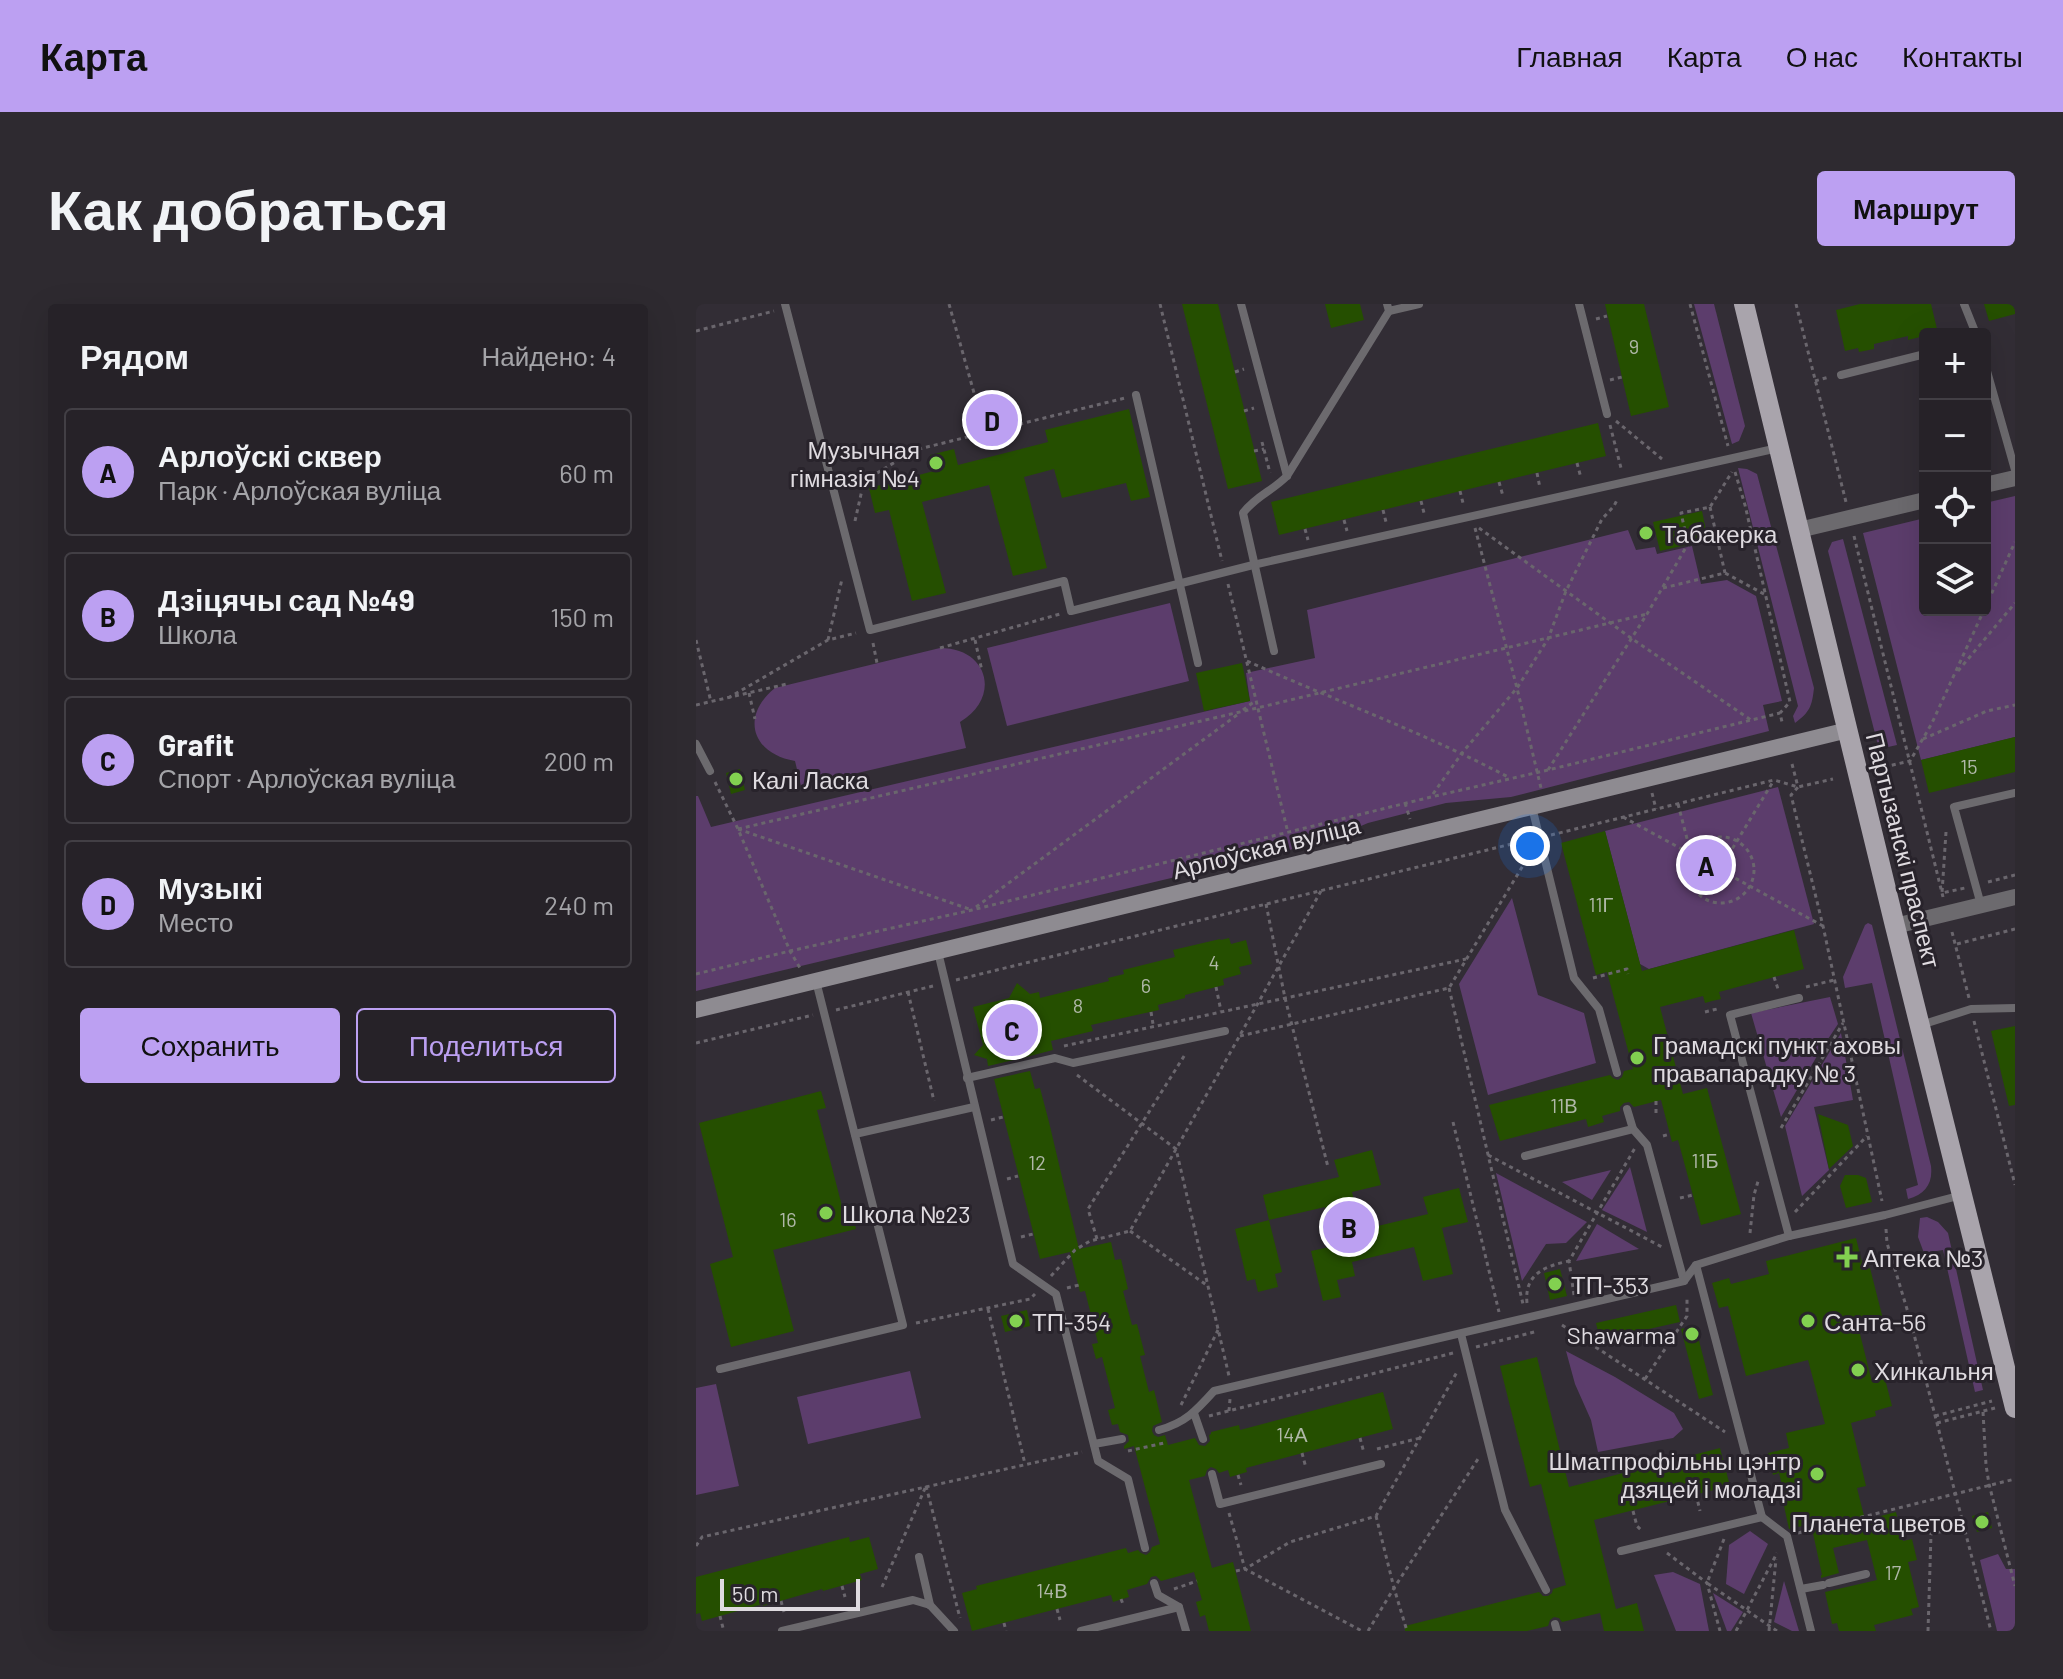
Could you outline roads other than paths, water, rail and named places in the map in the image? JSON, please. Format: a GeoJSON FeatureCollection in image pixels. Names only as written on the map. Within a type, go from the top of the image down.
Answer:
{"type":"FeatureCollection","features":[{"type":"Feature","properties":{"kind":"main road","name":"Партызанскі праспект"},"geometry":{"type":"LineString","coordinates":[[1744,304],[2013,1402]]}},
{"type":"Feature","properties":{"kind":"street"},"geometry":{"type":"LineString","coordinates":[[1991,484],[2015,478]]}},
{"type":"Feature","properties":{"kind":"street"},"geometry":{"type":"LineString","coordinates":[[1799,530],[1919,501]]}},
{"type":"Feature","properties":{"kind":"street","name":"Арлоўская вуліца"},"geometry":{"type":"LineString","coordinates":[[696,1010],[1537,801],[1848,730]]}},
{"type":"Feature","properties":{"kind":"street"},"geometry":{"type":"LineString","coordinates":[[1895,926],[2015,897]]}},
{"type":"Feature","properties":{"kind":"lane"},"geometry":{"type":"LineString","coordinates":[[1241,304],[1287,476]]}},
{"type":"Feature","properties":{"kind":"lane"},"geometry":{"type":"LineString","coordinates":[[1274,651],[1243,513],[1253,499],[1274,489],[1287,476],[1388,307],[1419,304]]}},
{"type":"Feature","properties":{"kind":"lane"},"geometry":{"type":"LineString","coordinates":[[1579,304],[1607,414]]}},
{"type":"Feature","properties":{"kind":"lane"},"geometry":{"type":"LineString","coordinates":[[1964,304],[1974,328]]}},
{"type":"Feature","properties":{"kind":"lane"},"geometry":{"type":"LineString","coordinates":[[785,306],[870,630],[1064,581],[1071,611],[1253,565],[1779,448]]}},
{"type":"Feature","properties":{"kind":"lane"},"geometry":{"type":"LineString","coordinates":[[1841,375],[1919,356]]}},
{"type":"Feature","properties":{"kind":"lane"},"geometry":{"type":"LineString","coordinates":[[1991,385],[2015,470]]}},
{"type":"Feature","properties":{"kind":"lane"},"geometry":{"type":"LineString","coordinates":[[1136,395],[1198,663]]}},
{"type":"Feature","properties":{"kind":"lane"},"geometry":{"type":"LineString","coordinates":[[696,744],[710,771]]}},
{"type":"Feature","properties":{"kind":"lane"},"geometry":{"type":"LineString","coordinates":[[1981,905],[1954,807],[2015,793]]}},
{"type":"Feature","properties":{"kind":"lane"},"geometry":{"type":"LineString","coordinates":[[1537,801],[1540,837],[1574,978],[1599,1009],[1617,1073]]}},
{"type":"Feature","properties":{"kind":"lane"},"geometry":{"type":"LineString","coordinates":[[938,951],[1013,1264],[1056,1294],[1098,1461],[1128,1479],[1145,1548]]}},
{"type":"Feature","properties":{"kind":"lane"},"geometry":{"type":"LineString","coordinates":[[720,1369],[903,1325],[816,981]]}},
{"type":"Feature","properties":{"kind":"lane"},"geometry":{"type":"LineString","coordinates":[[1789,1236],[1730,1015],[1799,998]]}},
{"type":"Feature","properties":{"kind":"lane"},"geometry":{"type":"LineString","coordinates":[[1921,1025],[1971,1009],[2015,1008]]}},
{"type":"Feature","properties":{"kind":"lane"},"geometry":{"type":"LineString","coordinates":[[967,1078],[1055,1058],[1073,1063],[1225,1031]]}},
{"type":"Feature","properties":{"kind":"lane"},"geometry":{"type":"LineString","coordinates":[[855,1134],[974,1107]]}},
{"type":"Feature","properties":{"kind":"lane"},"geometry":{"type":"LineString","coordinates":[[1627,1109],[1633,1129],[1647,1145],[1684,1281]]}},
{"type":"Feature","properties":{"kind":"lane"},"geometry":{"type":"LineString","coordinates":[[1525,1156],[1633,1129]]}},
{"type":"Feature","properties":{"kind":"lane"},"geometry":{"type":"LineString","coordinates":[[1159,1430],[1196,1416],[1214,1391],[1684,1281],[1696,1265],[1789,1236],[1962,1194]]}},
{"type":"Feature","properties":{"kind":"lane"},"geometry":{"type":"LineString","coordinates":[[1696,1265],[1762,1517],[1787,1536],[1811,1631]]}},
{"type":"Feature","properties":{"kind":"lane"},"geometry":{"type":"LineString","coordinates":[[1461,1334],[1505,1510],[1546,1590]]}},
{"type":"Feature","properties":{"kind":"lane"},"geometry":{"type":"LineString","coordinates":[[1196,1416],[1203,1439]]}},
{"type":"Feature","properties":{"kind":"lane"},"geometry":{"type":"LineString","coordinates":[[1094,1444],[1122,1439]]}},
{"type":"Feature","properties":{"kind":"lane"},"geometry":{"type":"LineString","coordinates":[[1212,1474],[1220,1504],[1381,1464]]}},
{"type":"Feature","properties":{"kind":"lane"},"geometry":{"type":"LineString","coordinates":[[1621,1551],[1762,1517]]}},
{"type":"Feature","properties":{"kind":"lane"},"geometry":{"type":"LineString","coordinates":[[919,1557],[930,1605],[954,1631]]}},
{"type":"Feature","properties":{"kind":"lane"},"geometry":{"type":"LineString","coordinates":[[1801,1589],[1866,1574]]}},
{"type":"Feature","properties":{"kind":"lane"},"geometry":{"type":"LineString","coordinates":[[1154,1583],[1158,1595],[1179,1607],[1186,1631]]}},
{"type":"Feature","properties":{"kind":"lane"},"geometry":{"type":"LineString","coordinates":[[782,1631],[913,1600],[930,1605]]}},
{"type":"Feature","properties":{"kind":"lane"},"geometry":{"type":"LineString","coordinates":[[1081,1631],[1179,1607]]}},
{"type":"Feature","properties":{"kind":"place","name":"Музыкі"},"geometry":{"type":"Point","coordinates":[992,420]}},
{"type":"Feature","properties":{"kind":"place","name":"Музычная гімназія №4"},"geometry":{"type":"Point","coordinates":[936,463]}},
{"type":"Feature","properties":{"kind":"place","name":"Табакерка"},"geometry":{"type":"Point","coordinates":[1646,533]}},
{"type":"Feature","properties":{"kind":"place","name":"Калі Ласка"},"geometry":{"type":"Point","coordinates":[736,779]}},
{"type":"Feature","properties":{"kind":"place","name":"Арлоўскі сквер"},"geometry":{"type":"Point","coordinates":[1706,865]}},
{"type":"Feature","properties":{"kind":"place","name":"Grafit"},"geometry":{"type":"Point","coordinates":[1012,1030]}},
{"type":"Feature","properties":{"kind":"place","name":"Грамадскі пункт аховы правапарадку № 3"},"geometry":{"type":"Point","coordinates":[1637,1058]}},
{"type":"Feature","properties":{"kind":"place","name":"Школа №23"},"geometry":{"type":"Point","coordinates":[826,1213]}},
{"type":"Feature","properties":{"kind":"place","name":"Дзіцячы сад №49"},"geometry":{"type":"Point","coordinates":[1349,1227]}},
{"type":"Feature","properties":{"kind":"place","name":"Аптека №3"},"geometry":{"type":"Point","coordinates":[1847,1257]}},
{"type":"Feature","properties":{"kind":"place","name":"ТП-353"},"geometry":{"type":"Point","coordinates":[1555,1284]}},
{"type":"Feature","properties":{"kind":"place","name":"ТП-354"},"geometry":{"type":"Point","coordinates":[1016,1321]}},
{"type":"Feature","properties":{"kind":"place","name":"Санта-56"},"geometry":{"type":"Point","coordinates":[1808,1321]}},
{"type":"Feature","properties":{"kind":"place","name":"Shawarma"},"geometry":{"type":"Point","coordinates":[1692,1334]}},
{"type":"Feature","properties":{"kind":"place","name":"Хинкальня"},"geometry":{"type":"Point","coordinates":[1858,1370]}},
{"type":"Feature","properties":{"kind":"place","name":"Шматпрофільны цэнтр дзяцей і моладзі"},"geometry":{"type":"Point","coordinates":[1817,1474]}},
{"type":"Feature","properties":{"kind":"place","name":"Планета цветов"},"geometry":{"type":"Point","coordinates":[1982,1522]}}]}
